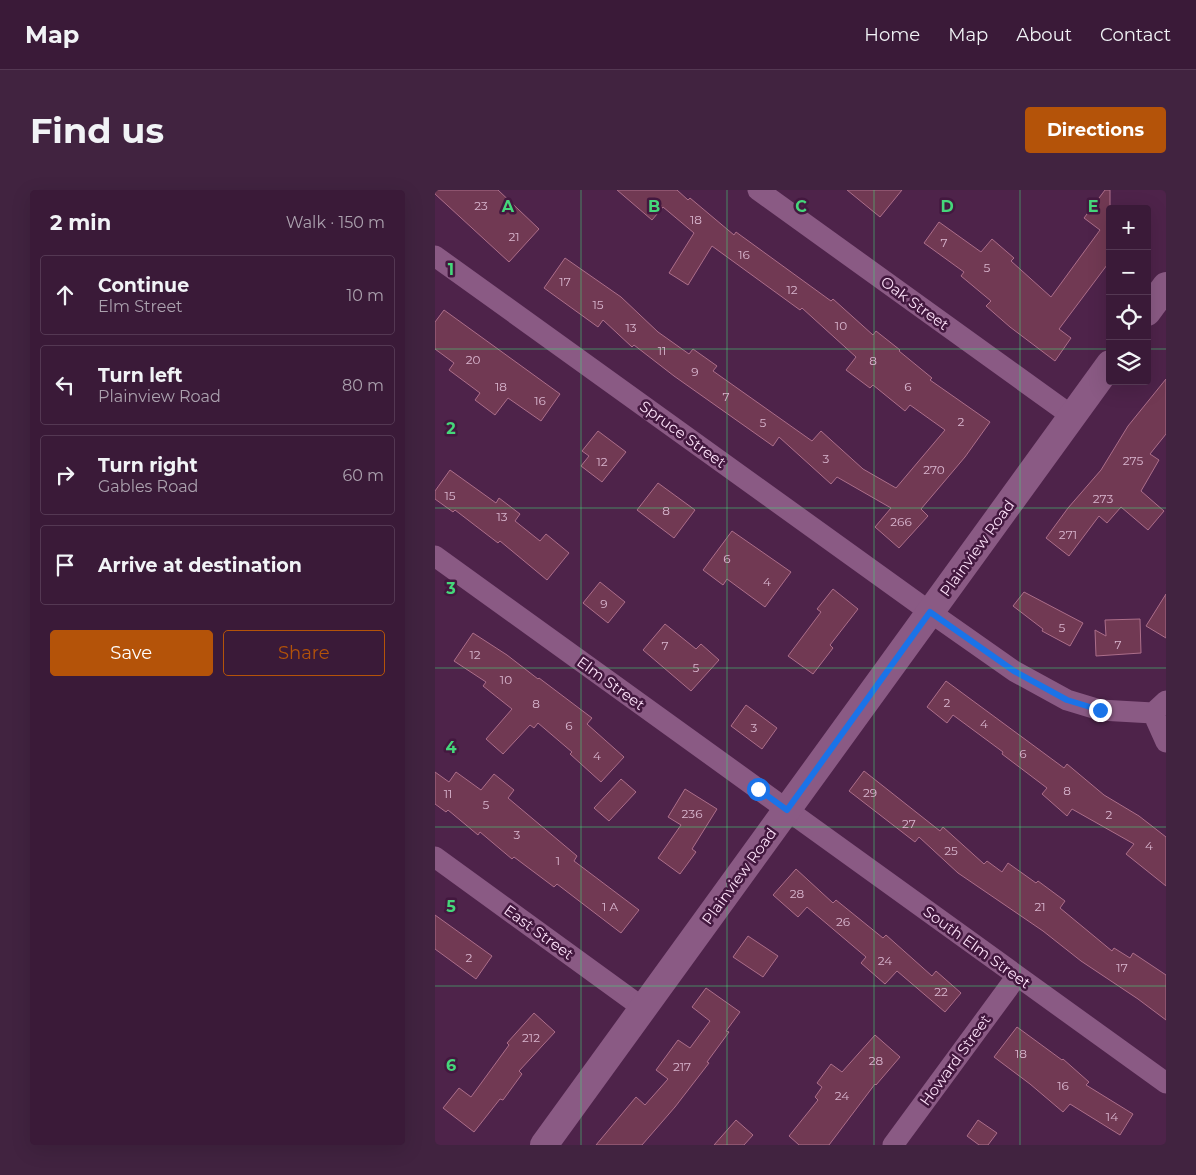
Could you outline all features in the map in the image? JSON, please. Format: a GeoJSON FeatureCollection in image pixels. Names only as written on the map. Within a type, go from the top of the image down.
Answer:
{"type":"FeatureCollection","features":[{"type":"Feature","properties":{"kind":"main road"},"geometry":{"type":"LineString","coordinates":[[1151,307],[1166,286]]}},
{"type":"Feature","properties":{"kind":"main road","name":"Plainview Road"},"geometry":{"type":"LineString","coordinates":[[544,1145],[1106,369]]}},
{"type":"Feature","properties":{"kind":"street","name":"Oak Street"},"geometry":{"type":"LineString","coordinates":[[758,190],[1072,416]]}},
{"type":"Feature","properties":{"kind":"street","name":"Spruce Street"},"geometry":{"type":"LineString","coordinates":[[435,256],[1014,671],[1067,700],[1100,710],[1160,707]]}},
{"type":"Feature","properties":{"kind":"street","name":"Elm Street"},"geometry":{"type":"LineString","coordinates":[[435,556],[787,810]]}},
{"type":"Feature","properties":{"kind":"street"},"geometry":{"type":"LineString","coordinates":[[1160,707],[1166,742]]}},
{"type":"Feature","properties":{"kind":"street","name":"South Elm Street"},"geometry":{"type":"LineString","coordinates":[[787,810],[1166,1083]]}},
{"type":"Feature","properties":{"kind":"street","name":"East Street"},"geometry":{"type":"LineString","coordinates":[[435,857],[643,1008]]}},
{"type":"Feature","properties":{"kind":"street","name":"Howard Street"},"geometry":{"type":"LineString","coordinates":[[893,1145],[1017,976]]}},
{"type":"Feature","properties":{"kind":"building"},"geometry":{"type":"Polygon","coordinates":[[[435,190],[498,190],[539,229],[509,262],[435,194],[435,190]]]}},
{"type":"Feature","properties":{"kind":"building"},"geometry":{"type":"Polygon","coordinates":[[[617,190],[677,190],[688,200],[690,198],[734,235],[736,232],[831,301],[833,299],[873,335],[876,331],[932,378],[930,380],[990,422],[965,457],[921,509],[928,516],[899,548],[875,527],[891,508],[837,477],[831,484],[779,437],[773,446],[674,376],[634,345],[632,347],[603,320],[598,327],[544,288],[565,258],[621,297],[658,332],[689,354],[693,349],[717,366],[713,371],[812,441],[821,431],[863,469],[896,488],[945,430],[910,405],[905,411],[873,385],[870,388],[846,370],[856,357],[802,308],[800,310],[712,246],[688,285],[669,273],[694,233],[663,207],[652,220],[617,190]]]}},
{"type":"Feature","properties":{"kind":"building"},"geometry":{"type":"Polygon","coordinates":[[[847,190],[902,190],[880,217],[847,190]]]}},
{"type":"Feature","properties":{"kind":"building"},"geometry":{"type":"Polygon","coordinates":[[[1105,190],[1110,190],[1110,205],[1106,205],[1106,266],[1059,329],[1071,338],[1055,361],[986,306],[991,301],[961,276],[964,272],[924,243],[939,222],[981,252],[992,239],[1014,258],[1011,261],[1051,297],[1100,230],[1084,218],[1105,190]]]}},
{"type":"Feature","properties":{"kind":"building"},"geometry":{"type":"Polygon","coordinates":[[[444,310],[560,394],[541,421],[508,398],[495,415],[475,400],[480,393],[449,370],[454,363],[435,349],[435,322],[444,310]]]}},
{"type":"Feature","properties":{"kind":"building"},"geometry":{"type":"Polygon","coordinates":[[[1166,379],[1166,434],[1150,454],[1159,460],[1141,491],[1164,511],[1148,530],[1121,507],[1107,523],[1099,516],[1069,556],[1046,538],[1068,508],[1101,470],[1128,426],[1166,379]]]}},
{"type":"Feature","properties":{"kind":"building"},"geometry":{"type":"Polygon","coordinates":[[[598,431],[626,452],[602,482],[581,466],[589,456],[582,451],[598,431]]]}},
{"type":"Feature","properties":{"kind":"building"},"geometry":{"type":"Polygon","coordinates":[[[450,470],[496,503],[499,498],[520,514],[515,521],[540,541],[546,534],[569,553],[547,580],[500,541],[498,543],[455,510],[453,512],[435,499],[435,491],[450,470]]]}},
{"type":"Feature","properties":{"kind":"building"},"geometry":{"type":"Polygon","coordinates":[[[658,483],[695,510],[674,538],[637,510],[658,483]]]}},
{"type":"Feature","properties":{"kind":"building"},"geometry":{"type":"Polygon","coordinates":[[[732,531],[791,572],[765,607],[727,579],[723,585],[703,570],[732,531]]]}},
{"type":"Feature","properties":{"kind":"building"},"geometry":{"type":"Polygon","coordinates":[[[600,582],[625,602],[608,623],[583,603],[600,582]]]}},
{"type":"Feature","properties":{"kind":"building"},"geometry":{"type":"Polygon","coordinates":[[[833,589],[858,609],[830,645],[833,648],[813,674],[788,656],[821,612],[817,609],[833,589]]]}},
{"type":"Feature","properties":{"kind":"building"},"geometry":{"type":"Polygon","coordinates":[[[1024,592],[1083,623],[1070,646],[1042,631],[1043,629],[1013,606],[1024,592]]]}},
{"type":"Feature","properties":{"kind":"building"},"geometry":{"type":"Polygon","coordinates":[[[1166,594],[1166,638],[1146,626],[1166,594]]]}},
{"type":"Feature","properties":{"kind":"building"},"geometry":{"type":"Polygon","coordinates":[[[1140,619],[1141,653],[1096,656],[1095,630],[1106,636],[1105,620],[1140,619]]]}},
{"type":"Feature","properties":{"kind":"building"},"geometry":{"type":"Polygon","coordinates":[[[665,624],[696,649],[701,644],[719,660],[691,691],[643,650],[665,624]]]}},
{"type":"Feature","properties":{"kind":"building"},"geometry":{"type":"Polygon","coordinates":[[[473,633],[507,655],[592,718],[587,724],[624,757],[601,782],[570,754],[572,752],[538,723],[534,728],[530,725],[503,754],[486,739],[512,709],[483,686],[486,682],[454,661],[473,633]]]}},
{"type":"Feature","properties":{"kind":"building"},"geometry":{"type":"Polygon","coordinates":[[[946,681],[1064,768],[1067,764],[1104,795],[1139,816],[1166,837],[1166,886],[1126,854],[1134,844],[1072,809],[1067,816],[1042,794],[1047,788],[1002,754],[1003,752],[953,715],[947,723],[927,707],[946,681]]]}},
{"type":"Feature","properties":{"kind":"building"},"geometry":{"type":"Polygon","coordinates":[[[746,705],[777,728],[762,749],[731,726],[746,705]]]}},
{"type":"Feature","properties":{"kind":"building"},"geometry":{"type":"Polygon","coordinates":[[[864,771],[940,831],[943,827],[984,864],[987,861],[1002,872],[1008,863],[1036,883],[1038,881],[1065,901],[1060,908],[1112,951],[1114,948],[1130,958],[1133,953],[1166,975],[1166,1020],[1081,961],[1043,931],[958,873],[919,837],[915,842],[849,791],[864,771]]]}},
{"type":"Feature","properties":{"kind":"building"},"geometry":{"type":"Polygon","coordinates":[[[435,772],[449,782],[456,772],[481,790],[494,774],[514,790],[508,798],[577,856],[574,861],[639,910],[621,933],[557,884],[554,887],[514,857],[512,859],[480,832],[478,835],[448,810],[446,812],[435,804],[435,772]]]}},
{"type":"Feature","properties":{"kind":"building"},"geometry":{"type":"Polygon","coordinates":[[[621,779],[636,792],[609,821],[594,808],[621,779]]]}},
{"type":"Feature","properties":{"kind":"building"},"geometry":{"type":"Polygon","coordinates":[[[685,789],[717,809],[692,849],[696,852],[680,874],[658,858],[681,825],[668,817],[685,789]]]}},
{"type":"Feature","properties":{"kind":"building"},"geometry":{"type":"Polygon","coordinates":[[[796,869],[833,903],[836,900],[883,938],[886,935],[932,976],[936,971],[961,993],[945,1012],[897,971],[885,984],[861,963],[866,957],[807,907],[798,917],[773,895],[796,869]]]}},
{"type":"Feature","properties":{"kind":"building"},"geometry":{"type":"Polygon","coordinates":[[[435,915],[492,956],[476,979],[435,949],[435,915]]]}},
{"type":"Feature","properties":{"kind":"building"},"geometry":{"type":"Polygon","coordinates":[[[748,936],[778,956],[763,977],[733,957],[748,936]]]}},
{"type":"Feature","properties":{"kind":"building"},"geometry":{"type":"Polygon","coordinates":[[[706,988],[740,1012],[726,1031],[729,1032],[707,1062],[709,1063],[675,1107],[642,1145],[596,1145],[636,1097],[645,1105],[668,1079],[656,1070],[678,1040],[690,1048],[710,1021],[692,1007],[706,988]]]}},
{"type":"Feature","properties":{"kind":"building"},"geometry":{"type":"Polygon","coordinates":[[[534,1013],[555,1032],[519,1071],[522,1074],[503,1100],[500,1099],[474,1132],[443,1108],[459,1088],[471,1097],[509,1045],[507,1043],[534,1013]]]}},
{"type":"Feature","properties":{"kind":"building"},"geometry":{"type":"Polygon","coordinates":[[[1017,1027],[1063,1059],[1089,1082],[1086,1085],[1133,1114],[1120,1135],[1070,1104],[1063,1112],[994,1057],[1017,1027]]]}},
{"type":"Feature","properties":{"kind":"building"},"geometry":{"type":"Polygon","coordinates":[[[875,1035],[900,1057],[875,1084],[829,1145],[799,1145],[789,1136],[818,1100],[815,1097],[822,1087],[817,1083],[831,1064],[842,1072],[875,1035]]]}},
{"type":"Feature","properties":{"kind":"building"},"geometry":{"type":"Polygon","coordinates":[[[736,1120],[753,1135],[744,1145],[714,1145],[736,1120]]]}},
{"type":"Feature","properties":{"kind":"building"},"geometry":{"type":"Polygon","coordinates":[[[978,1120],[997,1133],[988,1145],[979,1145],[967,1136],[978,1120]]]}},
{"type":"Feature","properties":{"kind":"route"},"geometry":{"type":"LineString","coordinates":[[758,789],[787,810],[930,612],[1014,671],[1067,700],[1100,710]]}}]}
